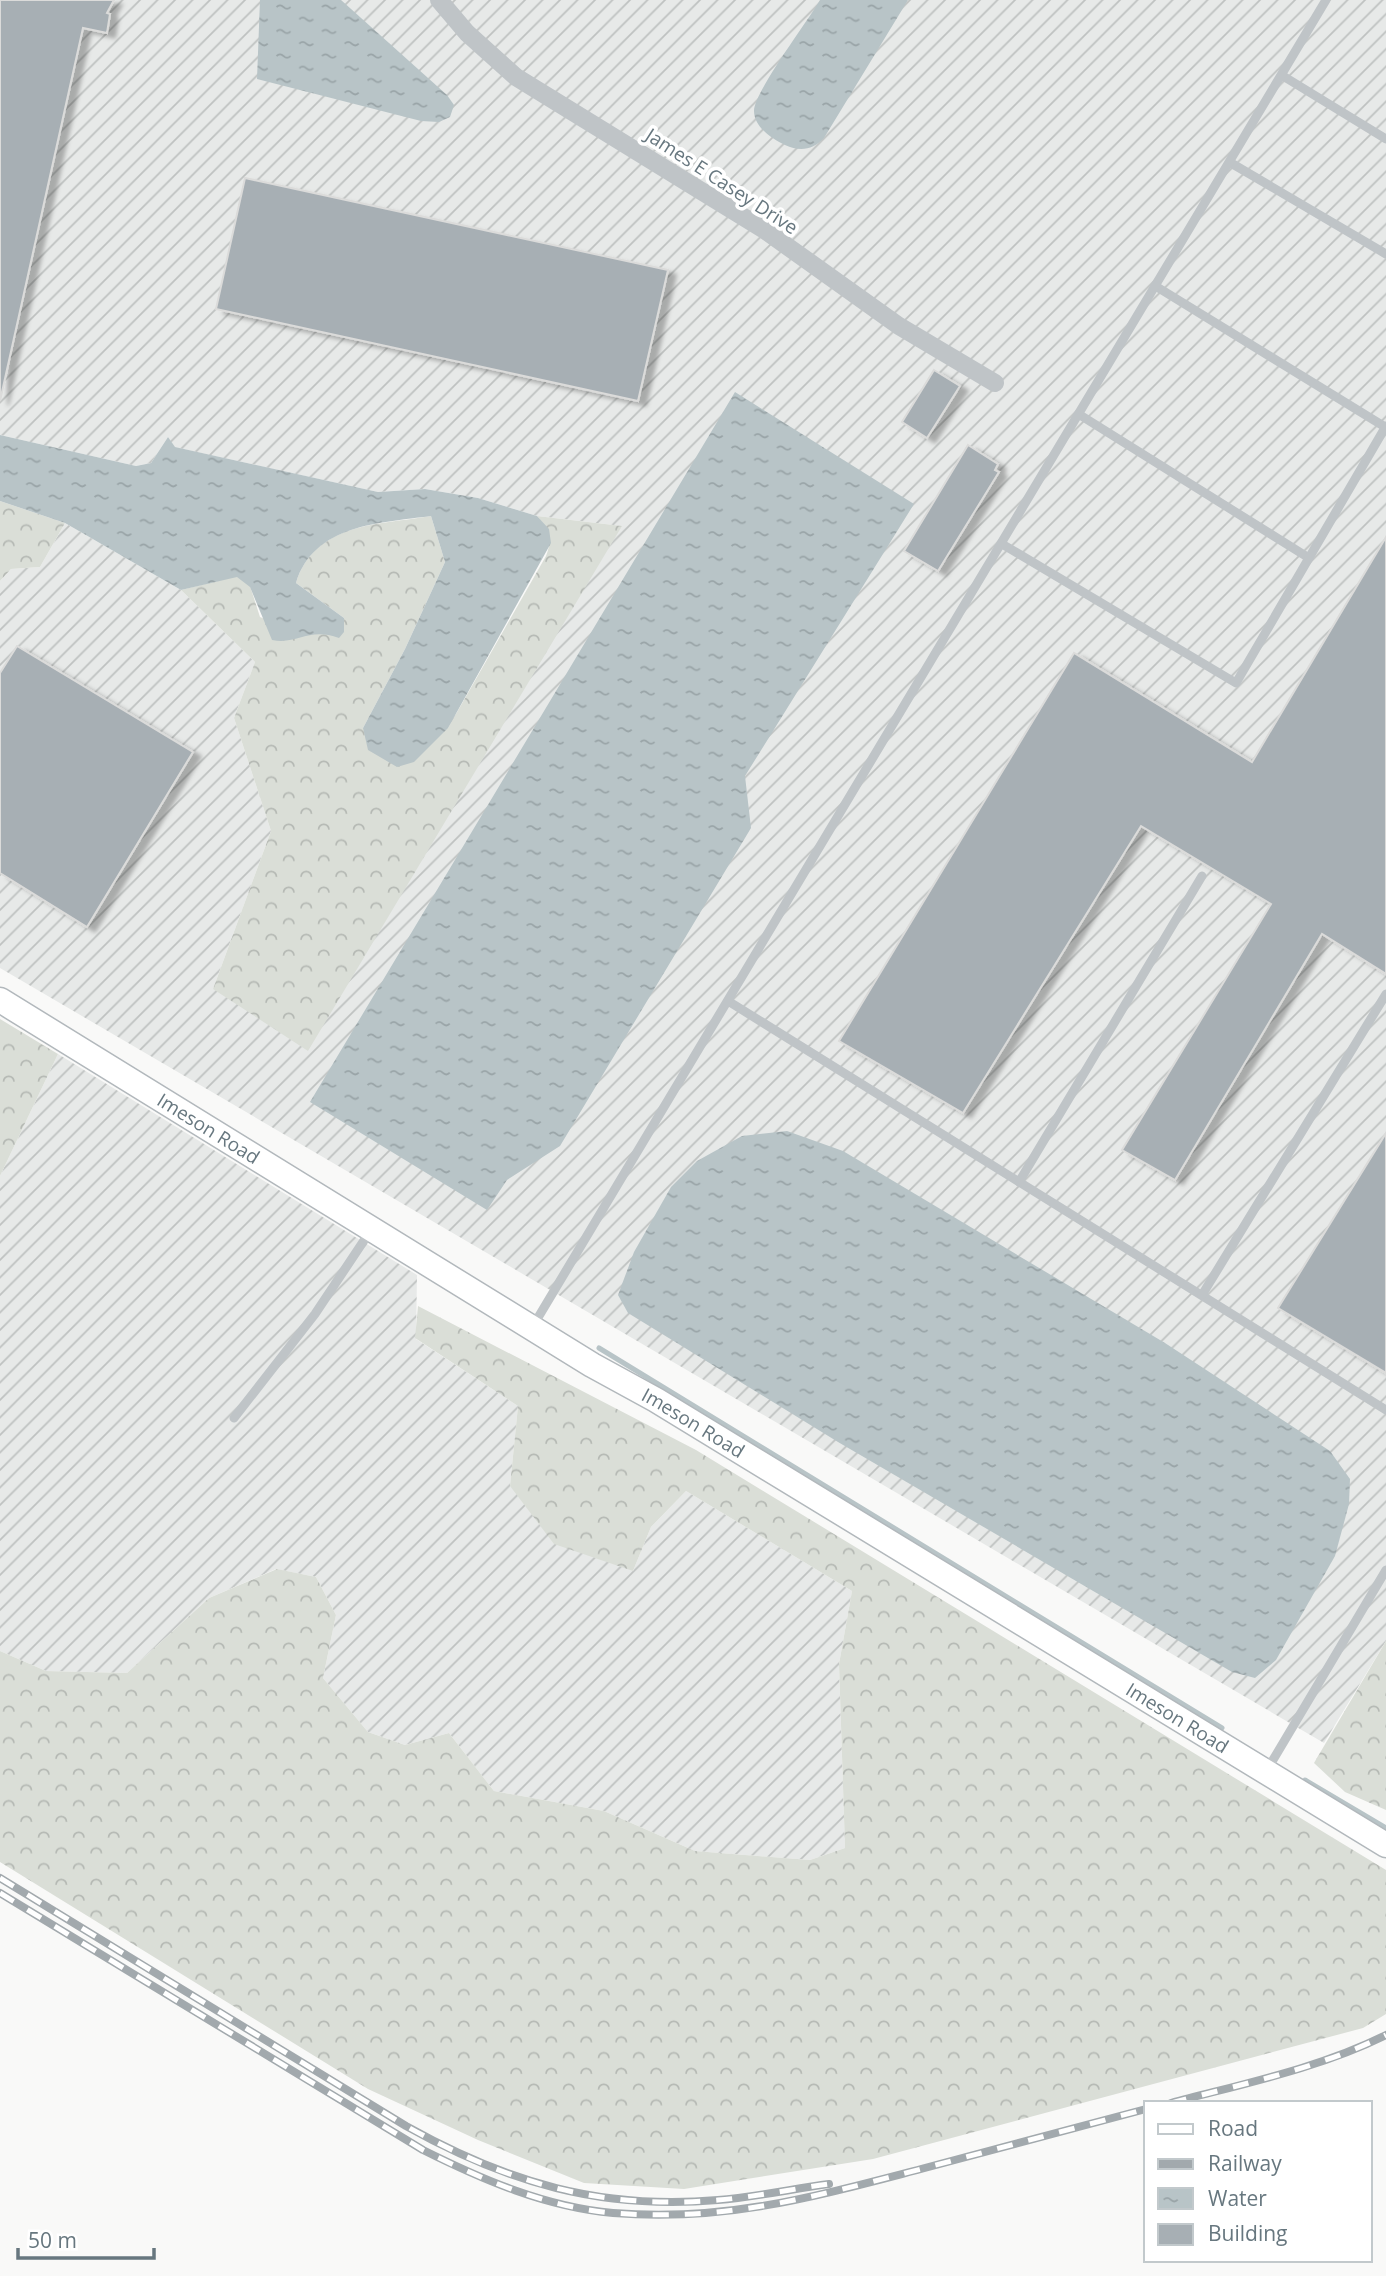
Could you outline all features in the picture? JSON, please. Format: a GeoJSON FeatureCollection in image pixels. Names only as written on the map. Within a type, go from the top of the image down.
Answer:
{"type":"FeatureCollection","features":[{"type":"Feature","properties":{"kind":"street","name":"James E Casey Drive"},"geometry":{"type":"LineString","coordinates":[[439,0],[467,33],[516,77],[763,229],[899,326],[995,383]]}},
{"type":"Feature","properties":{"kind":"street","name":"Imeson Road"},"geometry":{"type":"LineString","coordinates":[[0,1000],[592,1365],[679,1414],[1386,1845]]}},
{"type":"Feature","properties":{"kind":"lane"},"geometry":{"type":"LineString","coordinates":[[532,1326],[1231,163],[1326,0]]}},
{"type":"Feature","properties":{"kind":"lane"},"geometry":{"type":"LineString","coordinates":[[1283,76],[1386,139]]}},
{"type":"Feature","properties":{"kind":"lane"},"geometry":{"type":"LineString","coordinates":[[1231,163],[1386,254]]}},
{"type":"Feature","properties":{"kind":"lane"},"geometry":{"type":"LineString","coordinates":[[1002,544],[1236,683],[1386,427],[1157,286]]}},
{"type":"Feature","properties":{"kind":"lane"},"geometry":{"type":"LineString","coordinates":[[1080,415],[1309,558]]}},
{"type":"Feature","properties":{"kind":"lane"},"geometry":{"type":"LineString","coordinates":[[1019,1182],[1202,877]]}},
{"type":"Feature","properties":{"kind":"lane"},"geometry":{"type":"LineString","coordinates":[[1202,1295],[1386,994]]}},
{"type":"Feature","properties":{"kind":"lane"},"geometry":{"type":"LineString","coordinates":[[727,1001],[1386,1410]]}},
{"type":"Feature","properties":{"kind":"lane"},"geometry":{"type":"LineString","coordinates":[[234,1418],[315,1314],[372,1229]]}},
{"type":"Feature","properties":{"kind":"lane"},"geometry":{"type":"LineString","coordinates":[[1266,1771],[1386,1570]]}},
{"type":"Feature","properties":{"kind":"shaded area"},"geometry":{"type":"Polygon","coordinates":[[[0,0],[1386,0],[1386,1641],[1324,1743],[0,968],[0,581],[11,569],[40,567],[65,523],[181,590],[255,662],[234,718],[271,831],[213,989],[622,526],[537,516],[478,498],[425,489],[378,492],[174,447],[168,437],[151,463],[136,466],[0,435],[0,0]]]}},
{"type":"Feature","properties":{"kind":"shaded area"},"geometry":{"type":"Polygon","coordinates":[[[58,1054],[417,1275],[416,1339],[518,1406],[510,1486],[633,1571],[651,1527],[686,1491],[852,1591],[839,1664],[845,1848],[810,1860],[695,1851],[604,1811],[494,1791],[449,1733],[405,1745],[368,1732],[323,1678],[336,1615],[316,1577],[276,1569],[209,1598],[127,1673],[46,1671],[0,1651],[0,1176],[58,1054]]]}},
{"type":"Feature","properties":{"kind":"green space"},"geometry":{"type":"Polygon","coordinates":[[[0,501],[65,523],[40,567],[11,569],[0,581],[0,501]]]}},
{"type":"Feature","properties":{"kind":"green space"},"geometry":{"type":"Polygon","coordinates":[[[431,516],[445,562],[405,649],[363,728],[448,728],[546,556],[549,534],[537,516],[622,526],[308,1051],[213,989],[271,831],[234,718],[255,662],[181,590],[237,576],[250,586],[260,617],[294,631],[320,631],[344,618],[296,583],[305,563],[318,548],[333,537],[351,530],[431,516]]]}},
{"type":"Feature","properties":{"kind":"green space"},"geometry":{"type":"Polygon","coordinates":[[[0,1019],[58,1054],[0,1176],[0,1019]]]}},
{"type":"Feature","properties":{"kind":"green space"},"geometry":{"type":"Polygon","coordinates":[[[418,1306],[696,1450],[1386,1870],[1386,2014],[1363,2028],[873,2159],[684,2189],[584,2183],[478,2140],[368,2089],[0,1862],[0,1651],[46,1671],[127,1673],[209,1598],[277,1569],[316,1577],[336,1615],[323,1678],[368,1732],[405,1745],[449,1733],[494,1791],[604,1811],[695,1851],[810,1860],[845,1848],[839,1664],[852,1591],[686,1491],[651,1527],[633,1571],[554,1544],[510,1486],[518,1406],[415,1338],[418,1306]]]}},
{"type":"Feature","properties":{"kind":"green space"},"geometry":{"type":"Polygon","coordinates":[[[1386,1641],[1386,1810],[1345,1792],[1314,1763],[1386,1641]]]}},
{"type":"Feature","properties":{"kind":"water"},"geometry":{"type":"Polygon","coordinates":[[[260,0],[341,0],[447,95],[454,105],[450,117],[439,122],[421,121],[257,79],[260,0]]]}},
{"type":"Feature","properties":{"kind":"water"},"geometry":{"type":"Polygon","coordinates":[[[820,0],[908,0],[824,138],[806,149],[796,149],[769,136],[757,122],[754,111],[772,73],[820,0]]]}},
{"type":"Feature","properties":{"kind":"water"},"geometry":{"type":"Polygon","coordinates":[[[735,392],[914,504],[745,776],[751,828],[560,1146],[507,1180],[487,1210],[310,1102],[735,392]]]}},
{"type":"Feature","properties":{"kind":"water"},"geometry":{"type":"Polygon","coordinates":[[[0,435],[136,466],[151,463],[168,437],[175,447],[378,492],[425,489],[478,498],[537,516],[549,529],[551,543],[448,728],[414,762],[397,767],[368,750],[363,728],[405,649],[445,562],[431,516],[351,530],[318,549],[305,563],[296,583],[344,618],[344,632],[339,638],[319,634],[289,640],[272,640],[250,587],[237,577],[181,590],[65,523],[0,501],[0,435]]]}},
{"type":"Feature","properties":{"kind":"water"},"geometry":{"type":"Polygon","coordinates":[[[787,1131],[843,1151],[1165,1343],[1330,1451],[1350,1479],[1349,1504],[1335,1556],[1276,1660],[1255,1678],[1232,1672],[838,1442],[628,1313],[618,1295],[634,1252],[671,1187],[697,1161],[742,1136],[787,1131]]]}},
{"type":"Feature","properties":{"kind":"building"},"geometry":{"type":"Polygon","coordinates":[[[0,0],[114,0],[107,13],[110,14],[107,33],[83,28],[0,401],[0,0]]]}},
{"type":"Feature","properties":{"kind":"building"},"geometry":{"type":"Polygon","coordinates":[[[245,178],[668,270],[638,401],[216,309],[245,178]]]}},
{"type":"Feature","properties":{"kind":"building"},"geometry":{"type":"Polygon","coordinates":[[[934,370],[960,386],[927,438],[902,422],[934,370]]]}},
{"type":"Feature","properties":{"kind":"building"},"geometry":{"type":"Polygon","coordinates":[[[968,445],[998,464],[995,470],[999,472],[938,571],[904,551],[968,445]]]}},
{"type":"Feature","properties":{"kind":"building"},"geometry":{"type":"Polygon","coordinates":[[[1386,537],[1386,974],[1322,934],[1175,1180],[1122,1150],[1271,904],[1141,826],[963,1113],[839,1041],[1074,653],[1252,762],[1386,537]]]}},
{"type":"Feature","properties":{"kind":"building"},"geometry":{"type":"Polygon","coordinates":[[[17,646],[193,752],[87,927],[0,873],[0,673],[17,646]]]}},
{"type":"Feature","properties":{"kind":"building"},"geometry":{"type":"Polygon","coordinates":[[[1386,1133],[1386,1373],[1278,1308],[1386,1133]]]}},
{"type":"Feature","properties":{"kind":"waterway"},"geometry":{"type":"LineString","coordinates":[[599,1348],[1222,1728]]}},
{"type":"Feature","properties":{"kind":"waterway"},"geometry":{"type":"LineString","coordinates":[[1305,1780],[1386,1828]]}},
{"type":"Feature","properties":{"kind":"railway"},"geometry":{"type":"LineString","coordinates":[[0,1878],[406,2126],[481,2163],[556,2188],[634,2201],[732,2199],[829,2184]]}},
{"type":"Feature","properties":{"kind":"railway"},"geometry":{"type":"LineString","coordinates":[[0,1893],[423,2150],[515,2191],[588,2210],[654,2215],[694,2214],[769,2205],[881,2179],[1144,2110]]}},
{"type":"Feature","properties":{"kind":"railway"},"geometry":{"type":"LineString","coordinates":[[1179,2101],[1308,2066],[1386,2035]]}}]}
